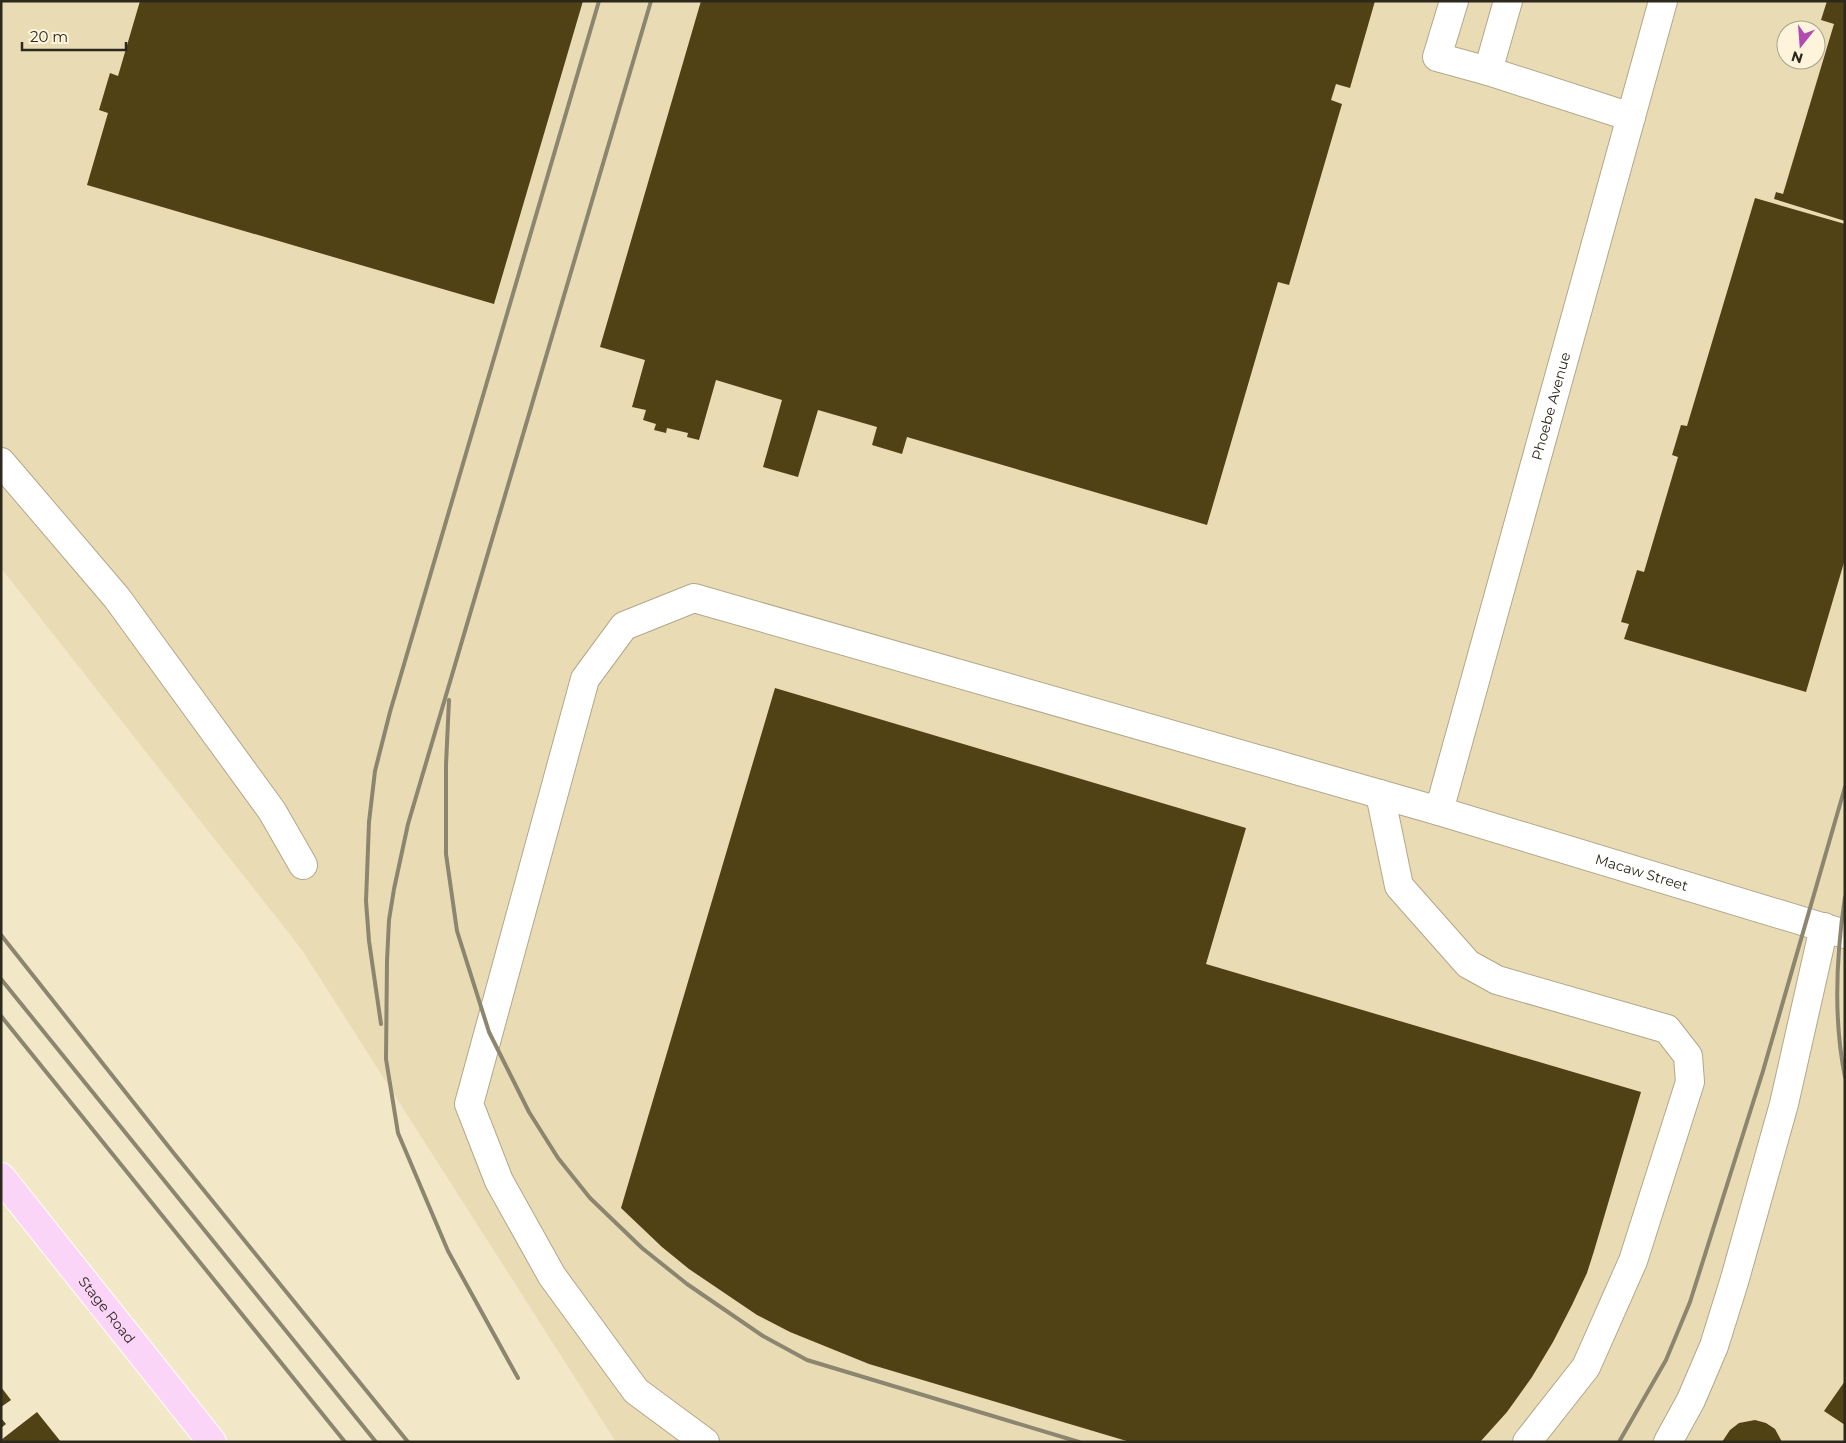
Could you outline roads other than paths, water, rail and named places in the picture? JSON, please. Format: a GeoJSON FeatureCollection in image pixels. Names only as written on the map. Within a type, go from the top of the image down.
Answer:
{"type":"FeatureCollection","features":[{"type":"Feature","properties":{"kind":"main road","name":"Stage Road"},"geometry":{"type":"LineString","coordinates":[[1,1177],[212,1442]]}},
{"type":"Feature","properties":{"kind":"street"},"geometry":{"type":"LineString","coordinates":[[1454,1],[1437,57],[1488,71],[1631,117]]}},
{"type":"Feature","properties":{"kind":"street"},"geometry":{"type":"LineString","coordinates":[[1488,71],[1508,1]]}},
{"type":"Feature","properties":{"kind":"street","name":"Phoebe Avenue"},"geometry":{"type":"LineString","coordinates":[[1439,811],[1663,1]]}},
{"type":"Feature","properties":{"kind":"street"},"geometry":{"type":"LineString","coordinates":[[1,462],[117,598],[272,811],[303,865]]}},
{"type":"Feature","properties":{"kind":"street","name":"Macaw Street"},"geometry":{"type":"LineString","coordinates":[[705,1442],[636,1391],[552,1276],[499,1181],[469,1104],[585,679],[624,626],[694,598],[1439,811],[1834,931]]}},
{"type":"Feature","properties":{"kind":"street"},"geometry":{"type":"LineString","coordinates":[[1380,794],[1399,886],[1468,964],[1497,980],[1667,1029],[1688,1056],[1690,1082],[1633,1261],[1586,1367],[1527,1442]]}},
{"type":"Feature","properties":{"kind":"street"},"geometry":{"type":"LineString","coordinates":[[1668,1442],[1691,1400],[1714,1346],[1834,931]]}},
{"type":"Feature","properties":{"kind":"railway"},"geometry":{"type":"LineString","coordinates":[[381,1024],[369,941],[366,901],[369,822],[375,771],[390,712],[599,1]]}},
{"type":"Feature","properties":{"kind":"railway"},"geometry":{"type":"LineString","coordinates":[[518,1378],[448,1251],[398,1133],[386,1059],[389,920],[408,824],[651,1]]}},
{"type":"Feature","properties":{"kind":"railway"},"geometry":{"type":"LineString","coordinates":[[449,700],[446,765],[446,854],[457,931],[489,1032],[529,1112],[558,1158],[590,1198],[642,1248],[687,1284],[763,1336],[807,1360],[1079,1442]]}},
{"type":"Feature","properties":{"kind":"railway"},"geometry":{"type":"LineString","coordinates":[[1619,1442],[1666,1360],[1690,1302],[1763,1071],[1845,787]]}},
{"type":"Feature","properties":{"kind":"railway"},"geometry":{"type":"LineString","coordinates":[[1845,897],[1837,987],[1837,1010],[1845,1077]]}},
{"type":"Feature","properties":{"kind":"railway"},"geometry":{"type":"LineString","coordinates":[[1,935],[172,1151],[408,1442]]}},
{"type":"Feature","properties":{"kind":"railway"},"geometry":{"type":"LineString","coordinates":[[1,979],[376,1442]]}},
{"type":"Feature","properties":{"kind":"railway"},"geometry":{"type":"LineString","coordinates":[[1,1016],[345,1442]]}}]}
